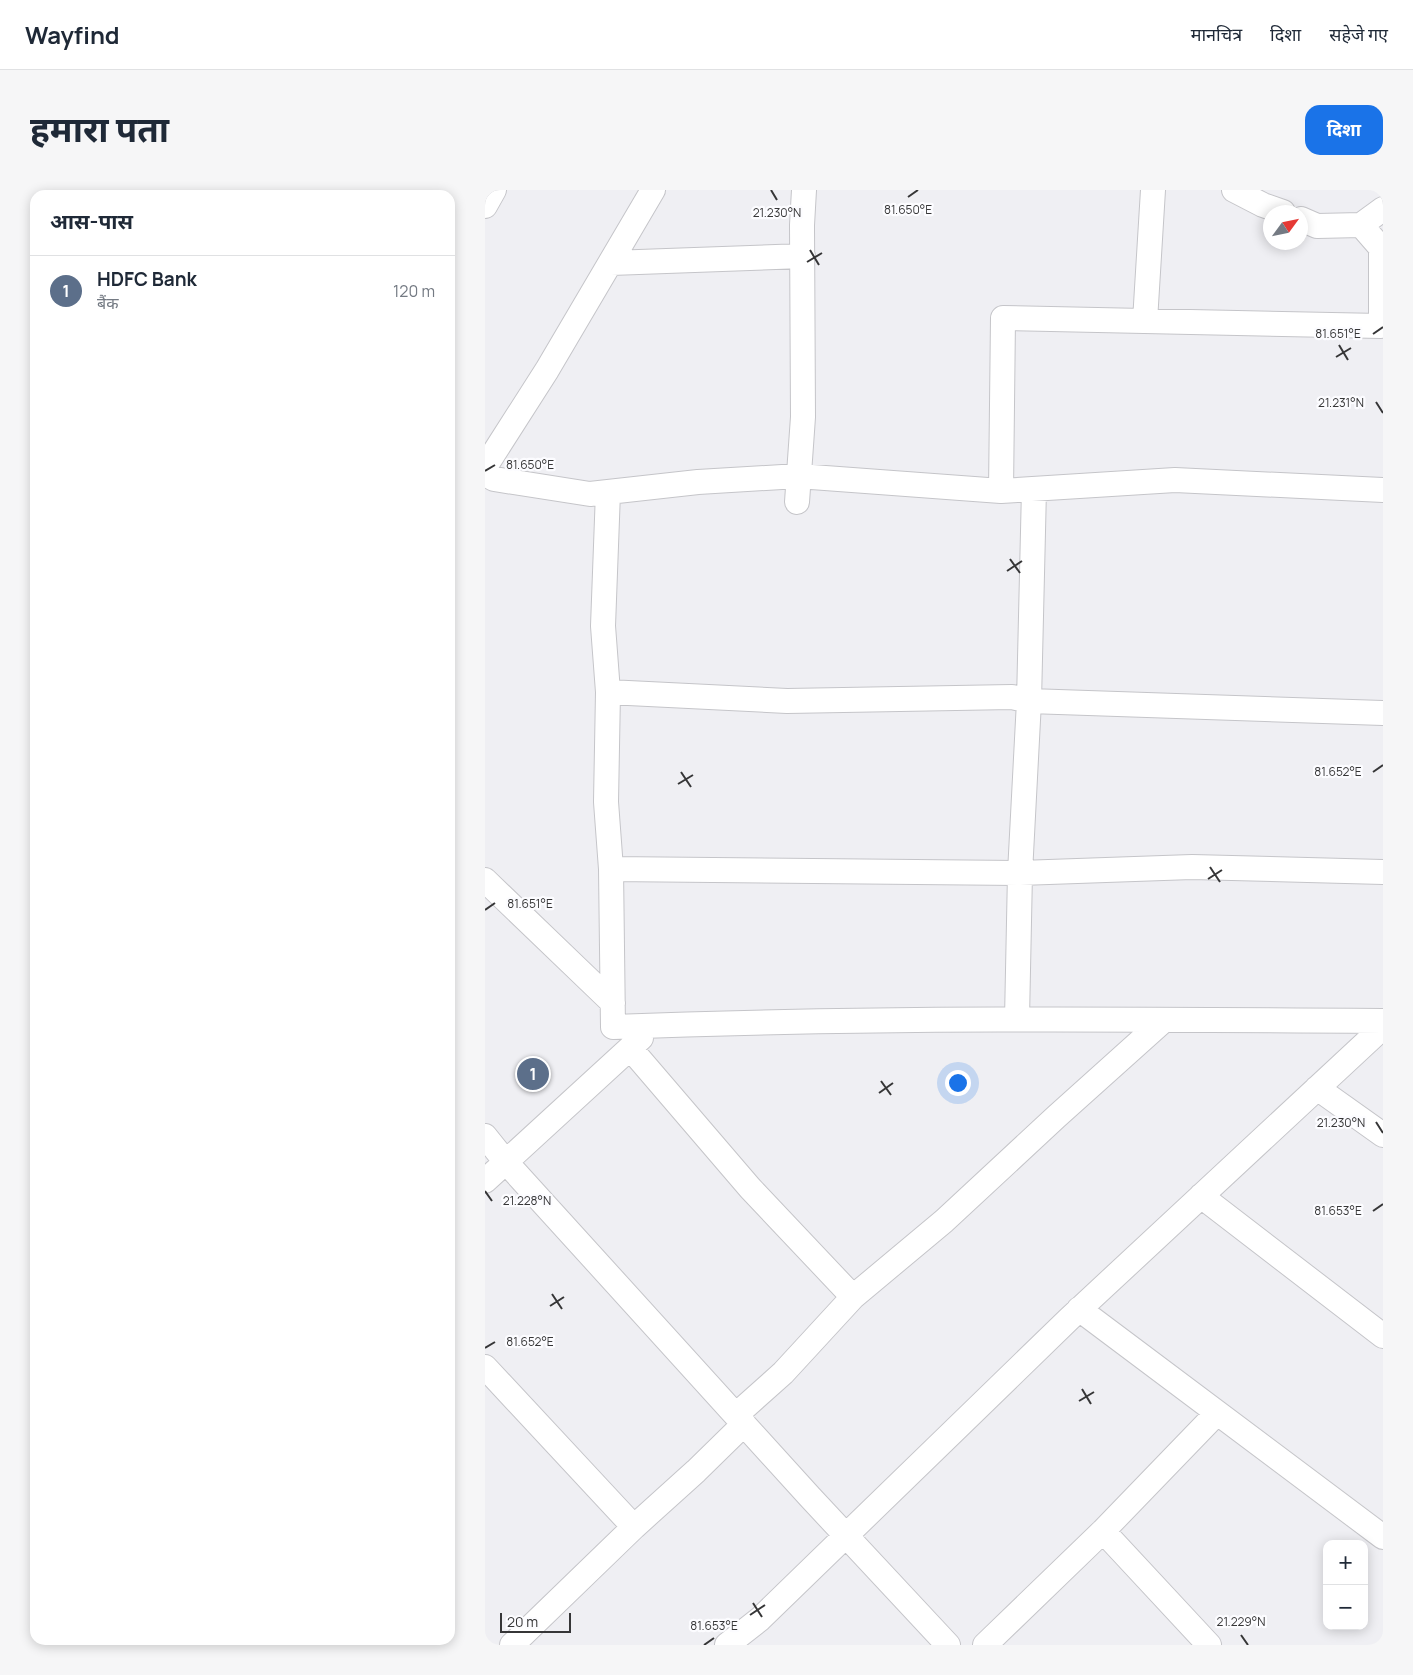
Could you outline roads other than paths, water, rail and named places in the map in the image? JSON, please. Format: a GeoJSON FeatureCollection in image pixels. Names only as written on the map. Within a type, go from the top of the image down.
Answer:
{"type":"FeatureCollection","features":[{"type":"Feature","properties":{"kind":"street"},"geometry":{"type":"LineString","coordinates":[[485,206],[494,190]]}},
{"type":"Feature","properties":{"kind":"street"},"geometry":{"type":"LineString","coordinates":[[485,467],[547,370],[653,190]]}},
{"type":"Feature","properties":{"kind":"street"},"geometry":{"type":"LineString","coordinates":[[797,502],[803,417],[804,190]]}},
{"type":"Feature","properties":{"kind":"street"},"geometry":{"type":"LineString","coordinates":[[1145,321],[1153,190]]}},
{"type":"Feature","properties":{"kind":"street"},"geometry":{"type":"LineString","coordinates":[[1234,190],[1263,205]]}},
{"type":"Feature","properties":{"kind":"street"},"geometry":{"type":"LineString","coordinates":[[1308,222],[1317,226],[1361,225],[1383,209]]}},
{"type":"Feature","properties":{"kind":"street"},"geometry":{"type":"LineString","coordinates":[[1001,491],[1003,318],[1381,326],[1381,248],[1361,225]]}},
{"type":"Feature","properties":{"kind":"street"},"geometry":{"type":"LineString","coordinates":[[611,264],[803,256]]}},
{"type":"Feature","properties":{"kind":"street"},"geometry":{"type":"LineString","coordinates":[[485,474],[494,479],[590,494],[698,482],[798,476],[1001,491],[1175,480],[1383,490]]}},
{"type":"Feature","properties":{"kind":"street"},"geometry":{"type":"LineString","coordinates":[[1017,1019],[1020,874],[1029,701],[1034,489]]}},
{"type":"Feature","properties":{"kind":"street"},"geometry":{"type":"LineString","coordinates":[[608,492],[603,626],[608,692],[606,802],[611,869],[613,1027],[803,1020],[1383,1021]]}},
{"type":"Feature","properties":{"kind":"street"},"geometry":{"type":"LineString","coordinates":[[608,692],[787,701],[1012,697],[1029,701],[1383,713]]}},
{"type":"Feature","properties":{"kind":"street"},"geometry":{"type":"LineString","coordinates":[[611,869],[1020,874],[1192,867],[1383,872]]}},
{"type":"Feature","properties":{"kind":"street"},"geometry":{"type":"LineString","coordinates":[[485,880],[613,1003]]}},
{"type":"Feature","properties":{"kind":"street"},"geometry":{"type":"LineString","coordinates":[[513,1645],[634,1527],[696,1471],[740,1419],[853,1297],[944,1221],[1055,1117],[1164,1020]]}},
{"type":"Feature","properties":{"kind":"street"},"geometry":{"type":"LineString","coordinates":[[485,1181],[655,1025]]}},
{"type":"Feature","properties":{"kind":"street"},"geometry":{"type":"LineString","coordinates":[[730,1644],[760,1619],[847,1536],[1079,1309],[1383,1026]]}},
{"type":"Feature","properties":{"kind":"street"},"geometry":{"type":"LineString","coordinates":[[630,1048],[750,1188],[853,1297]]}},
{"type":"Feature","properties":{"kind":"street"},"geometry":{"type":"LineString","coordinates":[[1317,1088],[1383,1135]]}},
{"type":"Feature","properties":{"kind":"street"},"geometry":{"type":"LineString","coordinates":[[485,1136],[505,1161],[948,1645]]}},
{"type":"Feature","properties":{"kind":"street"},"geometry":{"type":"LineString","coordinates":[[1201,1196],[1383,1336]]}},
{"type":"Feature","properties":{"kind":"street"},"geometry":{"type":"LineString","coordinates":[[1079,1309],[1383,1537]]}},
{"type":"Feature","properties":{"kind":"street"},"geometry":{"type":"LineString","coordinates":[[490,1381],[634,1527]]}},
{"type":"Feature","properties":{"kind":"street"},"geometry":{"type":"LineString","coordinates":[[985,1645],[1103,1531],[1217,1413]]}},
{"type":"Feature","properties":{"kind":"street"},"geometry":{"type":"LineString","coordinates":[[1103,1531],[1209,1645]]}},
{"type":"Feature","properties":{"kind":"place","name":"HDFC Bank"},"geometry":{"type":"Point","coordinates":[533,1074]}}]}
